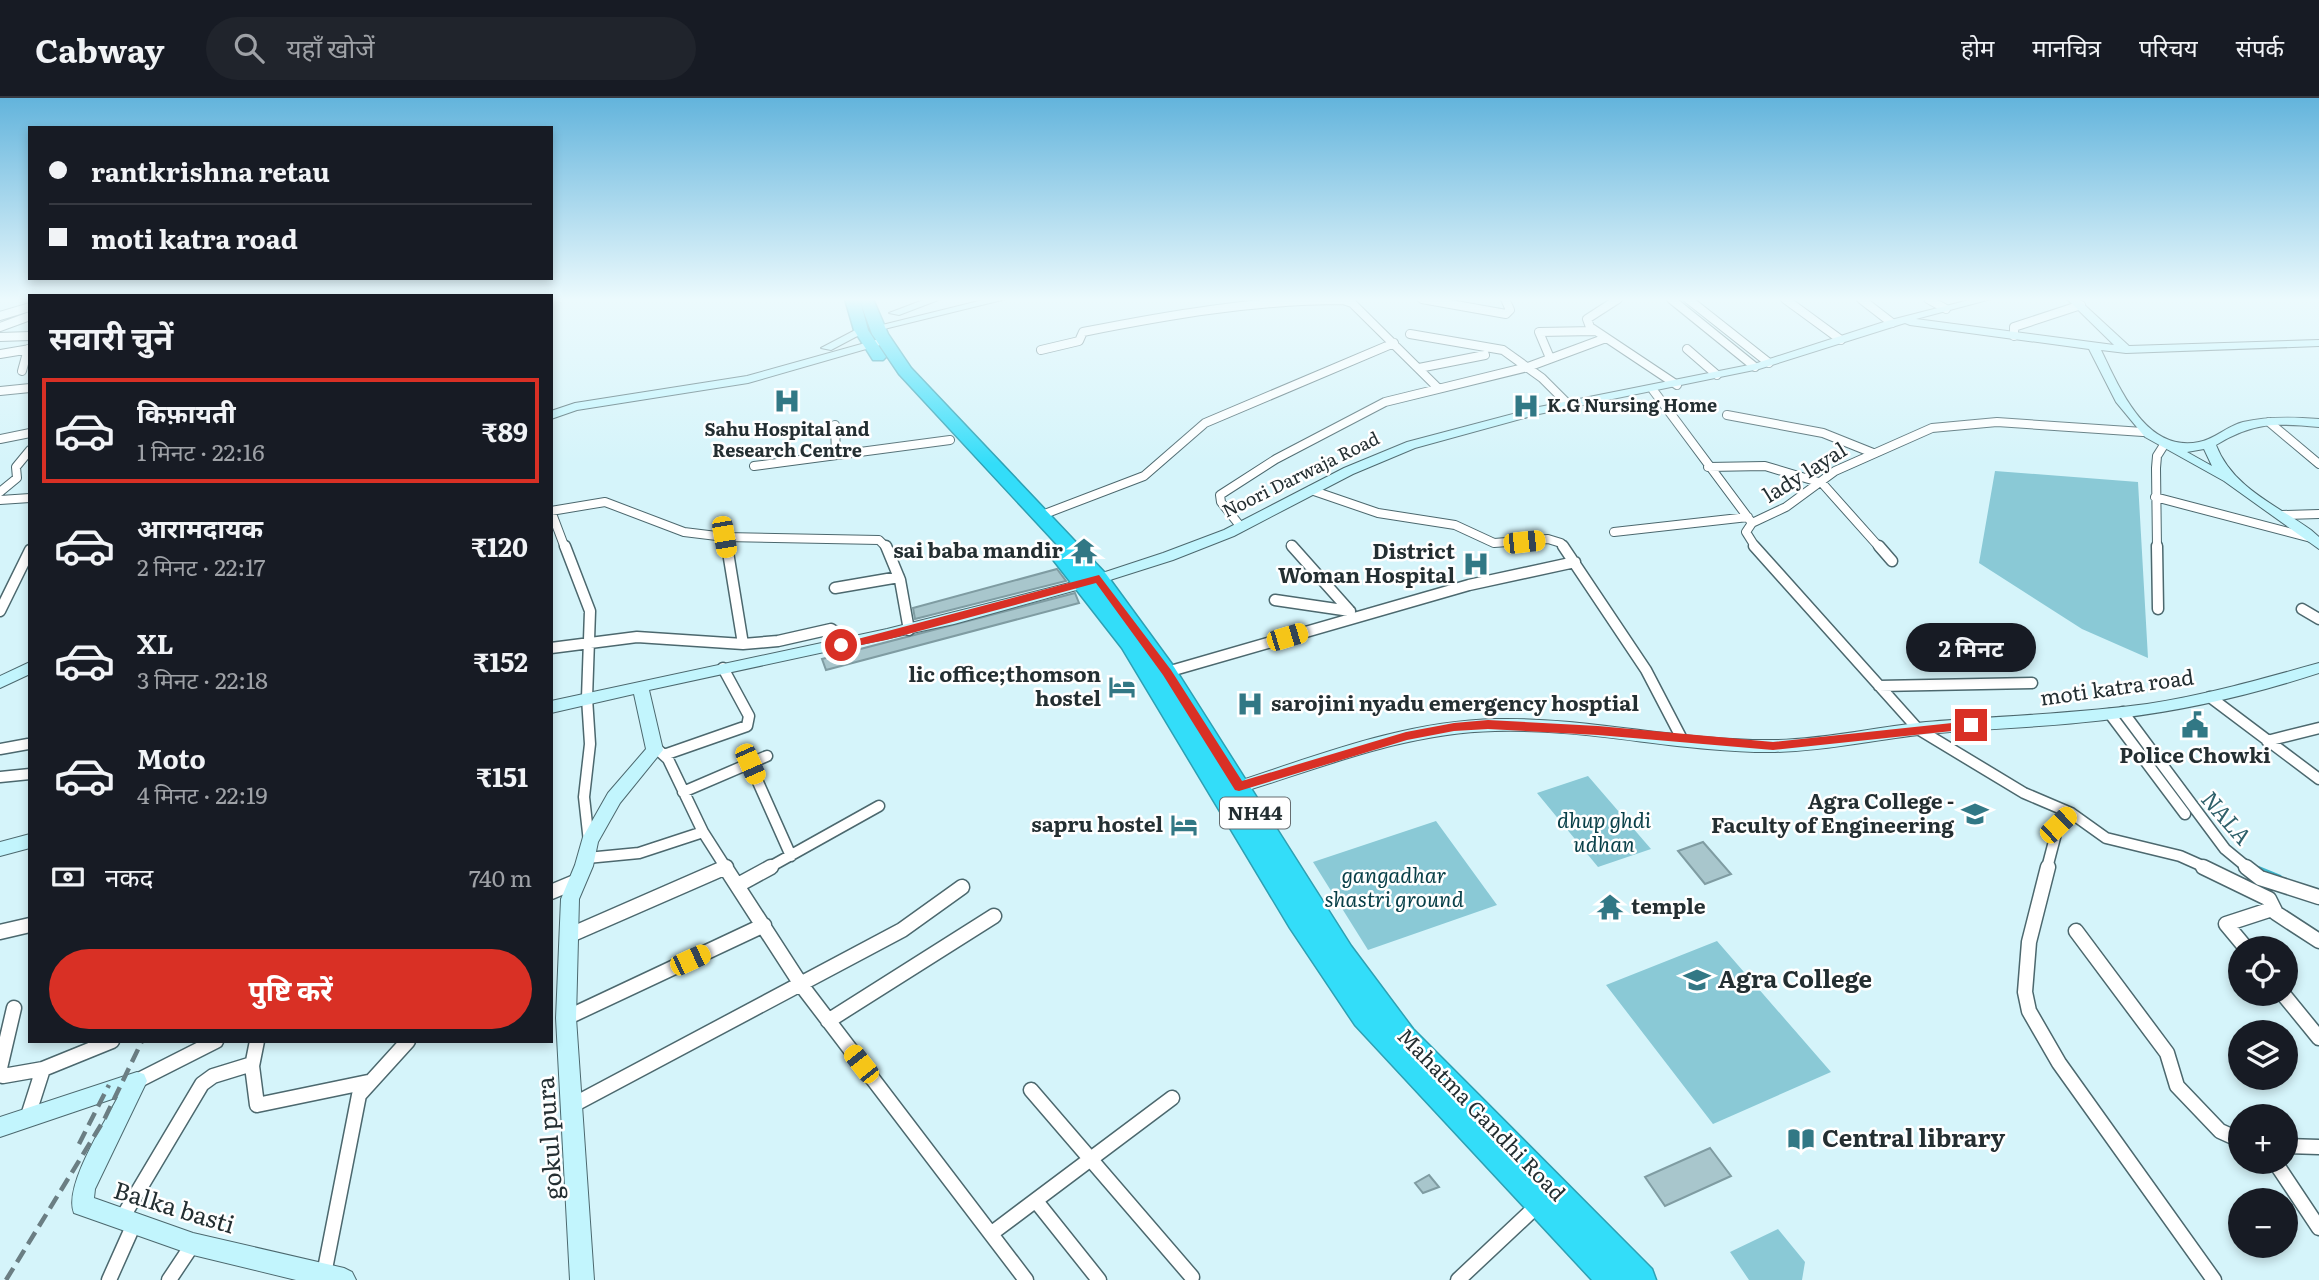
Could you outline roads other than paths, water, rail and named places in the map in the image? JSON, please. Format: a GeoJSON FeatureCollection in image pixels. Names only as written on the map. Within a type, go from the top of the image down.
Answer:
{"type":"FeatureCollection","features":[{"type":"Feature","properties":{"kind":"highway","name":"Mahatma Gandhi Road"},"geometry":{"type":"LineString","coordinates":[[888,354],[950,440],[1091,581],[1299,921],[1364,1017],[1547,1196],[1641,1280]]}},
{"type":"Feature","properties":{"kind":"highway","name":"Mahatma Gandhi Road"},"geometry":{"type":"LineString","coordinates":[[891,354],[955,428],[1042,515],[1091,581],[1167,672],[1342,954],[1397,1029],[1547,1196],[1613,1280]]}},
{"type":"Feature","properties":{"kind":"street"},"geometry":{"type":"LineString","coordinates":[[22,371],[27,354]]}},
{"type":"Feature","properties":{"kind":"street"},"geometry":{"type":"LineString","coordinates":[[553,414],[575,407],[748,379],[820,354]]}},
{"type":"Feature","properties":{"kind":"street"},"geometry":{"type":"LineString","coordinates":[[1042,515],[1144,476],[1205,424],[1368,354]]}},
{"type":"Feature","properties":{"kind":"street"},"geometry":{"type":"LineString","coordinates":[[1405,354],[1438,388]]}},
{"type":"Feature","properties":{"kind":"street"},"geometry":{"type":"LineString","coordinates":[[1510,354],[1569,405]]}},
{"type":"Feature","properties":{"kind":"street"},"geometry":{"type":"LineString","coordinates":[[1548,354],[1549,358]]}},
{"type":"Feature","properties":{"kind":"street"},"geometry":{"type":"LineString","coordinates":[[1241,527],[1221,502],[1220,495],[1276,459],[1313,442],[1374,407],[1438,388],[1528,367],[1560,354]]}},
{"type":"Feature","properties":{"kind":"street"},"geometry":{"type":"LineString","coordinates":[[1630,354],[1677,385]]}},
{"type":"Feature","properties":{"kind":"street"},"geometry":{"type":"LineString","coordinates":[[1693,354],[1717,375]]}},
{"type":"Feature","properties":{"kind":"street"},"geometry":{"type":"LineString","coordinates":[[1739,354],[1755,367]]}},
{"type":"Feature","properties":{"kind":"street"},"geometry":{"type":"LineString","coordinates":[[1758,354],[1769,363]]}},
{"type":"Feature","properties":{"kind":"street","name":"Noori Darwaja Road"},"geometry":{"type":"LineString","coordinates":[[553,706],[909,630],[1091,581],[1241,527],[1367,462],[1440,435],[1496,419],[1677,385],[1797,354]]}},
{"type":"Feature","properties":{"kind":"street"},"geometry":{"type":"LineString","coordinates":[[2097,354],[2143,432],[2235,483],[2316,542]]}},
{"type":"Feature","properties":{"kind":"street"},"geometry":{"type":"LineString","coordinates":[[1419,368],[1485,355]]}},
{"type":"Feature","properties":{"kind":"street"},"geometry":{"type":"LineString","coordinates":[[0,391],[28,388]]}},
{"type":"Feature","properties":{"kind":"street"},"geometry":{"type":"LineString","coordinates":[[1653,390],[1750,520]]}},
{"type":"Feature","properties":{"kind":"street"},"geometry":{"type":"LineString","coordinates":[[1727,415],[1815,431],[1873,453]]}},
{"type":"Feature","properties":{"kind":"street","name":"lady layal"},"geometry":{"type":"LineString","coordinates":[[2143,432],[1965,422],[1932,428],[1835,471],[1822,483],[1778,512],[1750,520],[1746,532],[1754,546],[1918,729],[2024,793],[2071,813],[2114,842],[2180,856],[2255,883]]}},
{"type":"Feature","properties":{"kind":"street"},"geometry":{"type":"LineString","coordinates":[[2164,445],[2187,448],[2209,445],[2233,429],[2269,422],[2319,423]]}},
{"type":"Feature","properties":{"kind":"street"},"geometry":{"type":"LineString","coordinates":[[2269,422],[2319,464]]}},
{"type":"Feature","properties":{"kind":"street"},"geometry":{"type":"LineString","coordinates":[[835,425],[835,456]]}},
{"type":"Feature","properties":{"kind":"street"},"geometry":{"type":"LineString","coordinates":[[0,439],[28,433]]}},
{"type":"Feature","properties":{"kind":"street"},"geometry":{"type":"LineString","coordinates":[[754,466],[950,440]]}},
{"type":"Feature","properties":{"kind":"street"},"geometry":{"type":"LineString","coordinates":[[2158,609],[2155,497],[2157,456],[2164,445]]}},
{"type":"Feature","properties":{"kind":"street"},"geometry":{"type":"LineString","coordinates":[[2209,445],[2214,461],[2235,483]]}},
{"type":"Feature","properties":{"kind":"street"},"geometry":{"type":"LineString","coordinates":[[0,492],[17,478],[16,467],[28,452]]}},
{"type":"Feature","properties":{"kind":"street"},"geometry":{"type":"LineString","coordinates":[[1708,467],[1765,466],[1822,483],[1892,561]]}},
{"type":"Feature","properties":{"kind":"street"},"geometry":{"type":"LineString","coordinates":[[16,472],[28,470]]}},
{"type":"Feature","properties":{"kind":"street"},"geometry":{"type":"LineString","coordinates":[[1311,490],[1378,513],[1455,525],[1494,543],[1556,541],[1575,562],[1646,670],[1682,739]]}},
{"type":"Feature","properties":{"kind":"street"},"geometry":{"type":"LineString","coordinates":[[2155,497],[2316,542]]}},
{"type":"Feature","properties":{"kind":"street"},"geometry":{"type":"LineString","coordinates":[[0,500],[28,498]]}},
{"type":"Feature","properties":{"kind":"street"},"geometry":{"type":"LineString","coordinates":[[553,512],[605,502],[665,527],[724,537],[879,540],[888,545],[899,577],[909,630]]}},
{"type":"Feature","properties":{"kind":"street"},"geometry":{"type":"LineString","coordinates":[[2282,515],[2319,514]]}},
{"type":"Feature","properties":{"kind":"street"},"geometry":{"type":"LineString","coordinates":[[553,517],[587,599],[590,744],[584,797],[588,850],[639,853],[704,832]]}},
{"type":"Feature","properties":{"kind":"street"},"geometry":{"type":"LineString","coordinates":[[1614,532],[1750,520]]}},
{"type":"Feature","properties":{"kind":"street"},"geometry":{"type":"LineString","coordinates":[[724,537],[743,644]]}},
{"type":"Feature","properties":{"kind":"street"},"geometry":{"type":"LineString","coordinates":[[1291,545],[1354,613]]}},
{"type":"Feature","properties":{"kind":"street"},"geometry":{"type":"LineString","coordinates":[[0,611],[27,561]]}},
{"type":"Feature","properties":{"kind":"street"},"geometry":{"type":"LineString","coordinates":[[1167,672],[1354,613],[1575,562]]}},
{"type":"Feature","properties":{"kind":"street"},"geometry":{"type":"LineString","coordinates":[[835,589],[899,577]]}},
{"type":"Feature","properties":{"kind":"street"},"geometry":{"type":"LineString","coordinates":[[1275,600],[1354,613]]}},
{"type":"Feature","properties":{"kind":"street"},"geometry":{"type":"LineString","coordinates":[[2302,609],[2319,619]]}},
{"type":"Feature","properties":{"kind":"street"},"geometry":{"type":"LineString","coordinates":[[553,648],[589,642],[662,637],[743,644],[778,641],[831,629],[837,634],[841,645]]}},
{"type":"Feature","properties":{"kind":"street"},"geometry":{"type":"LineString","coordinates":[[0,683],[28,668]]}},
{"type":"Feature","properties":{"kind":"street"},"geometry":{"type":"LineString","coordinates":[[660,751],[747,726],[749,716],[723,668]]}},
{"type":"Feature","properties":{"kind":"street","name":"moti katra road"},"geometry":{"type":"LineString","coordinates":[[1239,787],[1406,736],[1454,727],[1488,724],[1773,746],[1918,729],[2117,713],[2210,697],[2319,668]]}},
{"type":"Feature","properties":{"kind":"street"},"geometry":{"type":"LineString","coordinates":[[1879,686],[2032,683]]}},
{"type":"Feature","properties":{"kind":"street"},"geometry":{"type":"LineString","coordinates":[[640,686],[660,751],[704,832],[802,986],[992,1233],[1020,1278]]}},
{"type":"Feature","properties":{"kind":"street"},"geometry":{"type":"LineString","coordinates":[[2210,697],[2319,779]]}},
{"type":"Feature","properties":{"kind":"street"},"geometry":{"type":"LineString","coordinates":[[2117,713],[2221,844],[2269,899],[2272,909],[2319,941]]}},
{"type":"Feature","properties":{"kind":"street","name":"moti katra road"},"geometry":{"type":"LineString","coordinates":[[2117,713],[2185,814]]}},
{"type":"Feature","properties":{"kind":"street"},"geometry":{"type":"LineString","coordinates":[[2267,741],[2319,728]]}},
{"type":"Feature","properties":{"kind":"street"},"geometry":{"type":"LineString","coordinates":[[0,749],[28,744]]}},
{"type":"Feature","properties":{"kind":"street","name":"gokul pura"},"geometry":{"type":"LineString","coordinates":[[582,1280],[566,1018],[570,900],[588,850],[614,798],[660,751]]}},
{"type":"Feature","properties":{"kind":"street"},"geometry":{"type":"LineString","coordinates":[[683,792],[767,757]]}},
{"type":"Feature","properties":{"kind":"street"},"geometry":{"type":"LineString","coordinates":[[750,764],[791,856]]}},
{"type":"Feature","properties":{"kind":"street"},"geometry":{"type":"LineString","coordinates":[[0,777],[28,774]]}},
{"type":"Feature","properties":{"kind":"street"},"geometry":{"type":"LineString","coordinates":[[738,885],[879,806]]}},
{"type":"Feature","properties":{"kind":"street"},"geometry":{"type":"LineString","coordinates":[[2071,813],[2058,825],[2029,942],[2025,992],[2029,1011],[2059,1063],[2214,1280]]}},
{"type":"Feature","properties":{"kind":"street"},"geometry":{"type":"LineString","coordinates":[[0,849],[28,842]]}},
{"type":"Feature","properties":{"kind":"street"},"geometry":{"type":"LineString","coordinates":[[568,936],[726,867]]}},
{"type":"Feature","properties":{"kind":"street"},"geometry":{"type":"LineString","coordinates":[[553,891],[575,881]]}},
{"type":"Feature","properties":{"kind":"street"},"geometry":{"type":"LineString","coordinates":[[2255,883],[2319,897]]}},
{"type":"Feature","properties":{"kind":"street"},"geometry":{"type":"LineString","coordinates":[[573,1105],[802,986],[902,930],[962,887]]}},
{"type":"Feature","properties":{"kind":"street"},"geometry":{"type":"LineString","coordinates":[[2236,936],[2226,924],[2272,909]]}},
{"type":"Feature","properties":{"kind":"street"},"geometry":{"type":"LineString","coordinates":[[828,1021],[994,916]]}},
{"type":"Feature","properties":{"kind":"street"},"geometry":{"type":"LineString","coordinates":[[0,932],[28,925]]}},
{"type":"Feature","properties":{"kind":"street"},"geometry":{"type":"LineString","coordinates":[[566,1018],[764,925]]}},
{"type":"Feature","properties":{"kind":"street"},"geometry":{"type":"LineString","coordinates":[[2076,931],[2166,1053],[2177,1086],[2185,1097],[2220,1131],[2228,1135]]}},
{"type":"Feature","properties":{"kind":"street"},"geometry":{"type":"LineString","coordinates":[[2293,1006],[2319,1038]]}},
{"type":"Feature","properties":{"kind":"street"},"geometry":{"type":"LineString","coordinates":[[14,1008],[1,1074],[8,1076],[43,1069],[107,1043]]}},
{"type":"Feature","properties":{"kind":"street"},"geometry":{"type":"LineString","coordinates":[[0,1128],[137,1081],[212,1043]]}},
{"type":"Feature","properties":{"kind":"street"},"geometry":{"type":"LineString","coordinates":[[257,1043],[252,1064],[257,1105],[368,1082]]}},
{"type":"Feature","properties":{"kind":"street"},"geometry":{"type":"LineString","coordinates":[[334,1277],[359,1095],[406,1043]]}},
{"type":"Feature","properties":{"kind":"street"},"geometry":{"type":"LineString","coordinates":[[109,1280],[127,1222],[201,1084],[213,1076],[252,1064]]}},
{"type":"Feature","properties":{"kind":"street"},"geometry":{"type":"LineString","coordinates":[[27,1119],[43,1069]]}},
{"type":"Feature","properties":{"kind":"street","name":"Balka basti"},"geometry":{"type":"LineString","coordinates":[[137,1081],[84,1188],[81,1201],[85,1208],[193,1244],[334,1277]]}},
{"type":"Feature","properties":{"kind":"street"},"geometry":{"type":"LineString","coordinates":[[1031,1090],[1192,1277]]}},
{"type":"Feature","properties":{"kind":"street"},"geometry":{"type":"LineString","coordinates":[[992,1233],[1093,1161],[1172,1098]]}},
{"type":"Feature","properties":{"kind":"street"},"geometry":{"type":"LineString","coordinates":[[2298,1146],[2319,1147]]}},
{"type":"Feature","properties":{"kind":"street"},"geometry":{"type":"LineString","coordinates":[[2283,1174],[2319,1228]]}},
{"type":"Feature","properties":{"kind":"street"},"geometry":{"type":"LineString","coordinates":[[1458,1280],[1547,1196]]}},
{"type":"Feature","properties":{"kind":"street"},"geometry":{"type":"LineString","coordinates":[[1036,1201],[1099,1280]]}},
{"type":"Feature","properties":{"kind":"street"},"geometry":{"type":"LineString","coordinates":[[169,1280],[193,1244]]}},
{"type":"Feature","properties":{"kind":"waterway","name":"NALA"},"geometry":{"type":"LineString","coordinates":[[2258,868],[2280,877]]}},
{"type":"Feature","properties":{"kind":"railway"},"geometry":{"type":"LineString","coordinates":[[6,1280],[104,1120],[141,1043]]}},
{"type":"Feature","properties":{"kind":"railway"},"geometry":{"type":"LineString","coordinates":[[79,1144],[109,1085]]}},
{"type":"Feature","properties":{"kind":"place","name":"Sahu Hospital and Research Centre"},"geometry":{"type":"Point","coordinates":[787,401]}},
{"type":"Feature","properties":{"kind":"place","name":"K.G Nursing Home"},"geometry":{"type":"Point","coordinates":[1526,406]}},
{"type":"Feature","properties":{"kind":"place","name":"sai baba mandir"},"geometry":{"type":"Point","coordinates":[1084,551]}},
{"type":"Feature","properties":{"kind":"place","name":"District Woman Hospital"},"geometry":{"type":"Point","coordinates":[1476,564]}},
{"type":"Feature","properties":{"kind":"place","name":"lic office;thomson hostel"},"geometry":{"type":"Point","coordinates":[1122,687]}},
{"type":"Feature","properties":{"kind":"place","name":"sarojini nyadu emergency hosptial"},"geometry":{"type":"Point","coordinates":[1250,704]}},
{"type":"Feature","properties":{"kind":"place","name":"Police Chowki"},"geometry":{"type":"Point","coordinates":[2195,725]}},
{"type":"Feature","properties":{"kind":"place","name":"Agra College - Faculty of Engineering"},"geometry":{"type":"Point","coordinates":[1975,814]}},
{"type":"Feature","properties":{"kind":"place","name":"sapru hostel"},"geometry":{"type":"Point","coordinates":[1184,825]}},
{"type":"Feature","properties":{"kind":"place","name":"temple"},"geometry":{"type":"Point","coordinates":[1610,907]}},
{"type":"Feature","properties":{"kind":"place","name":"Agra College"},"geometry":{"type":"Point","coordinates":[1697,980]}},
{"type":"Feature","properties":{"kind":"place","name":"Central library"},"geometry":{"type":"Point","coordinates":[1801,1139]}},
{"type":"Feature","properties":{"kind":"park label","name":"dhup ghdi udhan"},"geometry":{"type":"Point","coordinates":[1604,833]}},
{"type":"Feature","properties":{"kind":"park label","name":"gangadhar shastri ground"},"geometry":{"type":"Point","coordinates":[1394,888]}}]}
